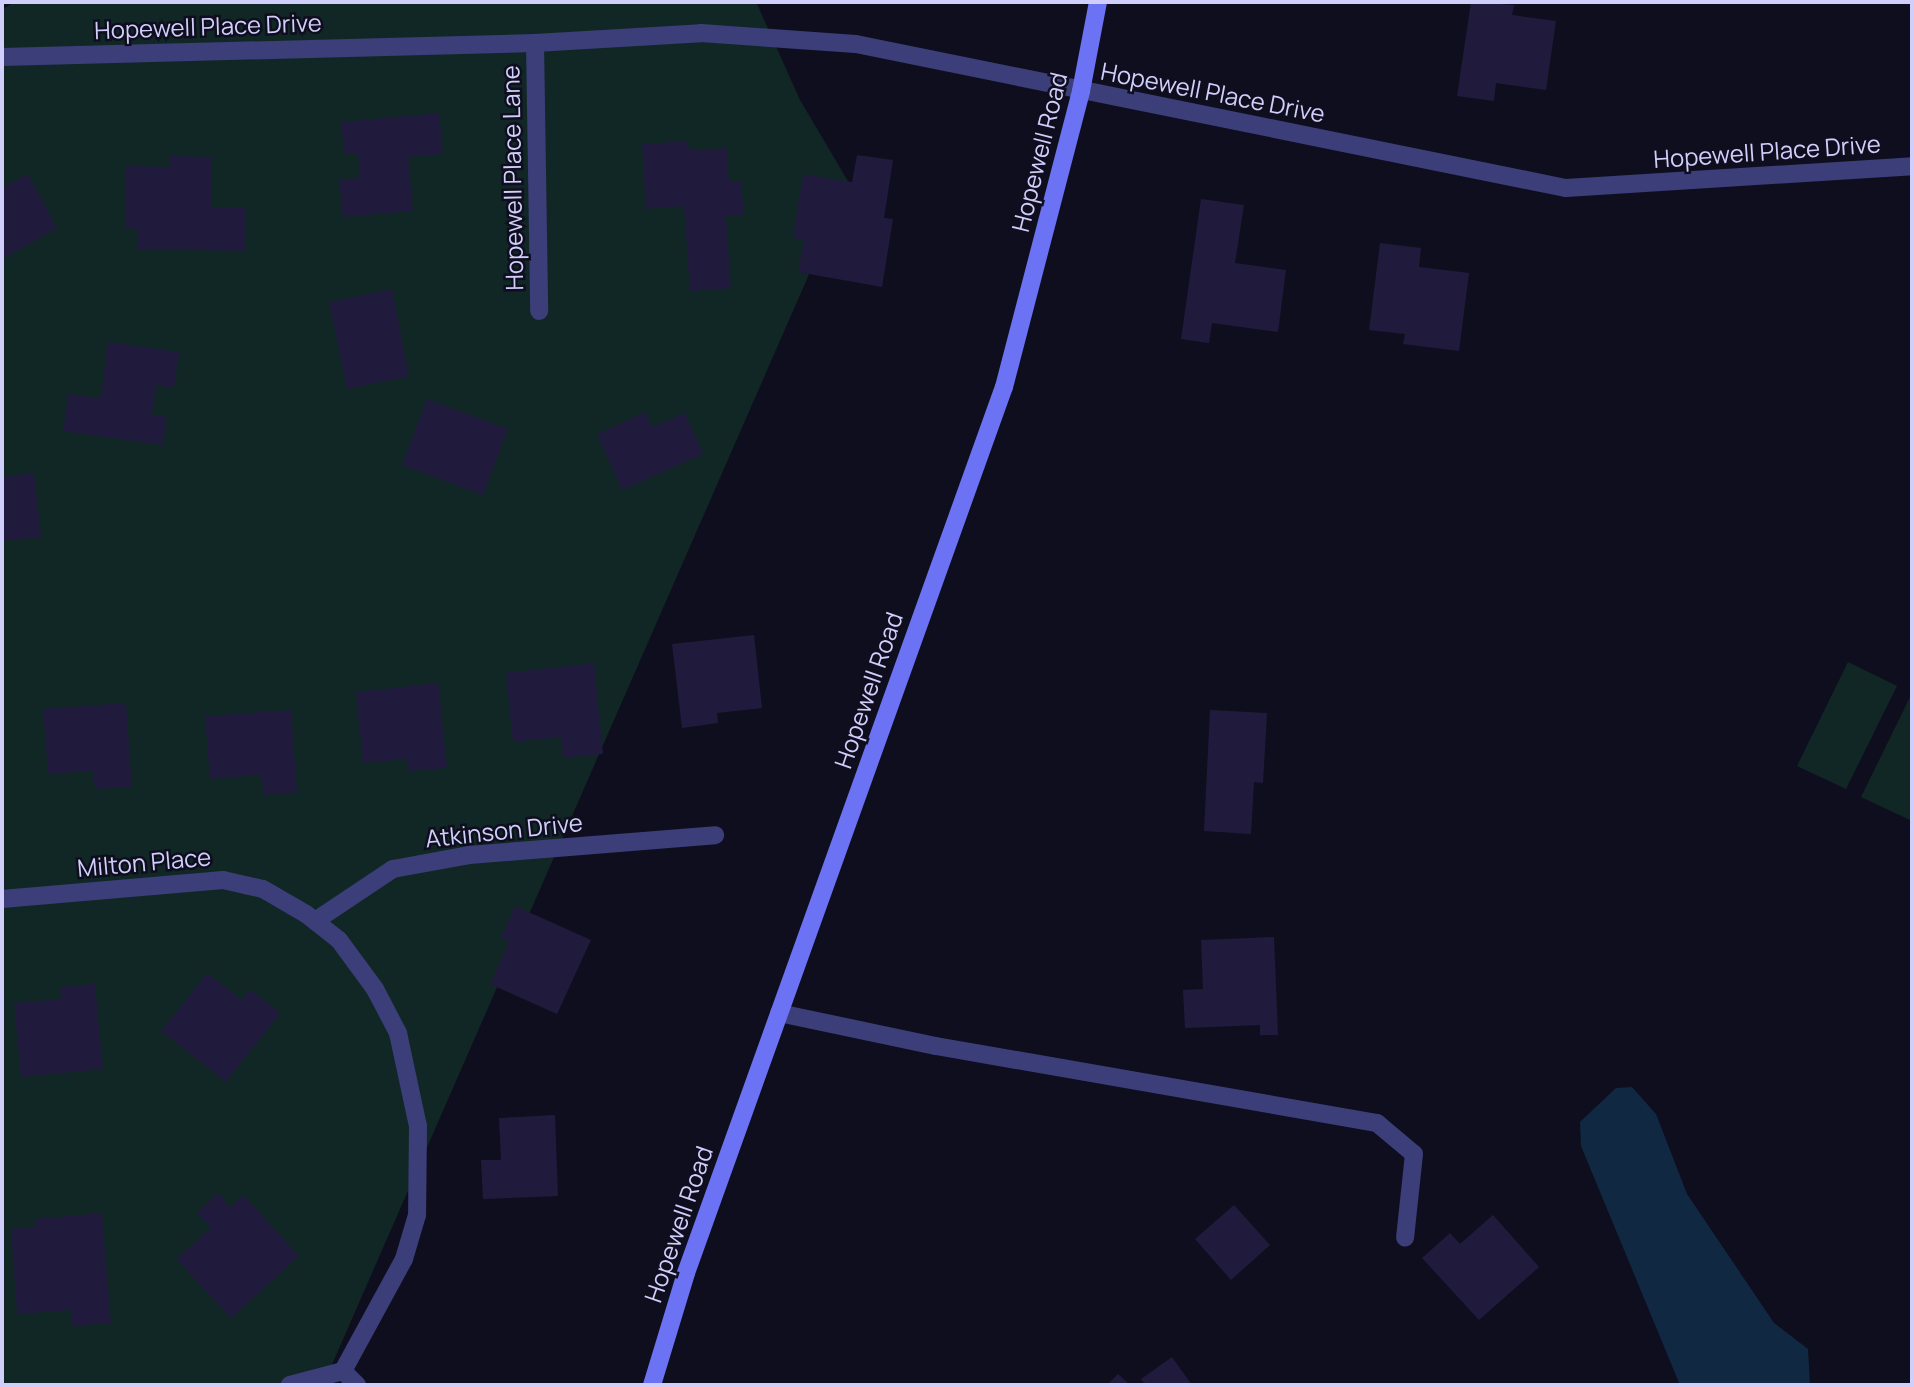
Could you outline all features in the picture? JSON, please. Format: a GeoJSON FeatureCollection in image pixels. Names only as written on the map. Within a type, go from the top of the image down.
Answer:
{"type":"FeatureCollection","features":[{"type":"Feature","properties":{"kind":"street","name":"Hopewell Road"},"geometry":{"type":"LineString","coordinates":[[652,1385],[686,1273],[1004,387],[1082,91],[1098,2]]}},
{"type":"Feature","properties":{"kind":"street","name":"Hopewell Place Drive"},"geometry":{"type":"LineString","coordinates":[[2,57],[535,43],[701,33],[856,44],[1566,188],[1912,166]]}},
{"type":"Feature","properties":{"kind":"street","name":"Hopewell Place Lane"},"geometry":{"type":"LineString","coordinates":[[535,43],[539,312]]}},
{"type":"Feature","properties":{"kind":"street","name":"Atkinson Drive"},"geometry":{"type":"LineString","coordinates":[[315,921],[393,869],[469,855],[715,835]]}},
{"type":"Feature","properties":{"kind":"street","name":"Milton Place"},"geometry":{"type":"LineString","coordinates":[[2,899],[223,880],[263,889],[315,921],[339,940],[375,989],[398,1033],[418,1126],[416,1215],[404,1259],[343,1371]]}},
{"type":"Feature","properties":{"kind":"street"},"geometry":{"type":"LineString","coordinates":[[779,1013],[963,1051],[1377,1124],[1414,1154],[1405,1238]]}},
{"type":"Feature","properties":{"kind":"street"},"geometry":{"type":"LineString","coordinates":[[290,1385],[343,1371],[358,1385]]}},
{"type":"Feature","properties":{"kind":"green space"},"geometry":{"type":"Polygon","coordinates":[[[14,2],[756,2],[800,100],[849,183],[323,1385],[2,1385],[2,10],[14,2]]]}},
{"type":"Feature","properties":{"kind":"green space"},"geometry":{"type":"Polygon","coordinates":[[[1848,662],[1897,686],[1846,789],[1797,766],[1848,662]]]}},
{"type":"Feature","properties":{"kind":"green space"},"geometry":{"type":"Polygon","coordinates":[[[1912,693],[1912,816],[1910,820],[1861,797],[1912,693]]]}},
{"type":"Feature","properties":{"kind":"water"},"geometry":{"type":"Polygon","coordinates":[[[1632,1087],[1656,1114],[1687,1194],[1774,1323],[1808,1349],[1810,1385],[1680,1385],[1581,1146],[1580,1122],[1616,1088],[1632,1087]]]}},
{"type":"Feature","properties":{"kind":"building"},"geometry":{"type":"Polygon","coordinates":[[[1471,2],[1514,5],[1512,15],[1556,21],[1546,90],[1496,83],[1494,101],[1457,96],[1471,2]]]}},
{"type":"Feature","properties":{"kind":"building"},"geometry":{"type":"Polygon","coordinates":[[[439,113],[443,154],[408,157],[413,211],[343,217],[339,180],[360,178],[358,153],[344,154],[341,122],[439,113]]]}},
{"type":"Feature","properties":{"kind":"building"},"geometry":{"type":"Polygon","coordinates":[[[688,141],[689,150],[727,148],[729,182],[741,181],[744,215],[726,216],[731,288],[690,291],[684,206],[646,209],[642,144],[688,141]]]}},
{"type":"Feature","properties":{"kind":"building"},"geometry":{"type":"Polygon","coordinates":[[[857,155],[893,160],[884,218],[893,219],[882,287],[798,272],[804,240],[793,238],[803,174],[852,182],[857,155]]]}},
{"type":"Feature","properties":{"kind":"building"},"geometry":{"type":"Polygon","coordinates":[[[170,156],[212,157],[211,207],[245,208],[245,251],[138,249],[138,229],[125,228],[126,166],[170,167],[170,156]]]}},
{"type":"Feature","properties":{"kind":"building"},"geometry":{"type":"Polygon","coordinates":[[[28,174],[57,228],[2,259],[2,188],[28,174]]]}},
{"type":"Feature","properties":{"kind":"building"},"geometry":{"type":"Polygon","coordinates":[[[1201,199],[1244,205],[1235,263],[1286,270],[1278,332],[1212,323],[1209,343],[1181,339],[1201,199]]]}},
{"type":"Feature","properties":{"kind":"building"},"geometry":{"type":"Polygon","coordinates":[[[1380,243],[1421,248],[1419,267],[1469,273],[1459,351],[1403,344],[1405,334],[1369,330],[1380,243]]]}},
{"type":"Feature","properties":{"kind":"building"},"geometry":{"type":"Polygon","coordinates":[[[392,289],[409,376],[347,389],[329,302],[392,289]]]}},
{"type":"Feature","properties":{"kind":"building"},"geometry":{"type":"Polygon","coordinates":[[[108,342],[179,352],[174,388],[156,385],[152,415],[167,417],[163,445],[63,431],[68,394],[101,398],[108,342]]]}},
{"type":"Feature","properties":{"kind":"building"},"geometry":{"type":"Polygon","coordinates":[[[427,399],[508,429],[483,495],[402,465],[427,399]]]}},
{"type":"Feature","properties":{"kind":"building"},"geometry":{"type":"Polygon","coordinates":[[[646,412],[652,427],[685,413],[703,454],[622,490],[597,434],[646,412]]]}},
{"type":"Feature","properties":{"kind":"building"},"geometry":{"type":"Polygon","coordinates":[[[34,473],[41,537],[2,541],[2,477],[34,473]]]}},
{"type":"Feature","properties":{"kind":"building"},"geometry":{"type":"Polygon","coordinates":[[[754,635],[762,708],[717,713],[718,723],[682,728],[672,644],[754,635]]]}},
{"type":"Feature","properties":{"kind":"building"},"geometry":{"type":"Polygon","coordinates":[[[594,663],[603,754],[563,758],[561,737],[513,742],[506,673],[594,663]]]}},
{"type":"Feature","properties":{"kind":"building"},"geometry":{"type":"Polygon","coordinates":[[[438,683],[447,768],[409,771],[407,759],[363,763],[356,692],[438,683]]]}},
{"type":"Feature","properties":{"kind":"building"},"geometry":{"type":"Polygon","coordinates":[[[126,703],[132,787],[95,789],[93,771],[48,774],[43,709],[126,703]]]}},
{"type":"Feature","properties":{"kind":"building"},"geometry":{"type":"Polygon","coordinates":[[[291,710],[297,792],[263,795],[262,775],[210,779],[205,716],[291,710]]]}},
{"type":"Feature","properties":{"kind":"building"},"geometry":{"type":"Polygon","coordinates":[[[1210,710],[1267,713],[1263,783],[1254,782],[1251,834],[1204,831],[1210,710]]]}},
{"type":"Feature","properties":{"kind":"building"},"geometry":{"type":"Polygon","coordinates":[[[515,906],[591,940],[557,1014],[490,984],[509,942],[501,938],[515,906]]]}},
{"type":"Feature","properties":{"kind":"building"},"geometry":{"type":"Polygon","coordinates":[[[1274,937],[1278,1035],[1260,1035],[1260,1025],[1185,1028],[1183,990],[1203,989],[1201,940],[1274,937]]]}},
{"type":"Feature","properties":{"kind":"building"},"geometry":{"type":"Polygon","coordinates":[[[207,973],[242,1000],[250,989],[280,1013],[226,1082],[161,1031],[207,973]]]}},
{"type":"Feature","properties":{"kind":"building"},"geometry":{"type":"Polygon","coordinates":[[[95,984],[103,1069],[21,1077],[14,1003],[61,999],[60,987],[95,984]]]}},
{"type":"Feature","properties":{"kind":"building"},"geometry":{"type":"Polygon","coordinates":[[[555,1115],[558,1196],[483,1199],[481,1160],[501,1160],[499,1118],[555,1115]]]}},
{"type":"Feature","properties":{"kind":"building"},"geometry":{"type":"Polygon","coordinates":[[[218,1193],[230,1207],[243,1195],[299,1256],[231,1318],[176,1259],[211,1228],[197,1213],[218,1193]]]}},
{"type":"Feature","properties":{"kind":"building"},"geometry":{"type":"Polygon","coordinates":[[[1234,1205],[1270,1245],[1231,1280],[1195,1239],[1234,1205]]]}},
{"type":"Feature","properties":{"kind":"building"},"geometry":{"type":"Polygon","coordinates":[[[102,1213],[111,1323],[72,1326],[71,1310],[17,1314],[11,1229],[35,1227],[34,1219],[102,1213]]]}},
{"type":"Feature","properties":{"kind":"building"},"geometry":{"type":"Polygon","coordinates":[[[1493,1215],[1539,1267],[1479,1320],[1422,1258],[1450,1233],[1460,1244],[1493,1215]]]}},
{"type":"Feature","properties":{"kind":"building"},"geometry":{"type":"Polygon","coordinates":[[[1172,1357],[1192,1385],[1145,1385],[1141,1379],[1172,1357]]]}},
{"type":"Feature","properties":{"kind":"building"},"geometry":{"type":"Polygon","coordinates":[[[1118,1374],[1130,1385],[1107,1385],[1118,1374]]]}}]}
